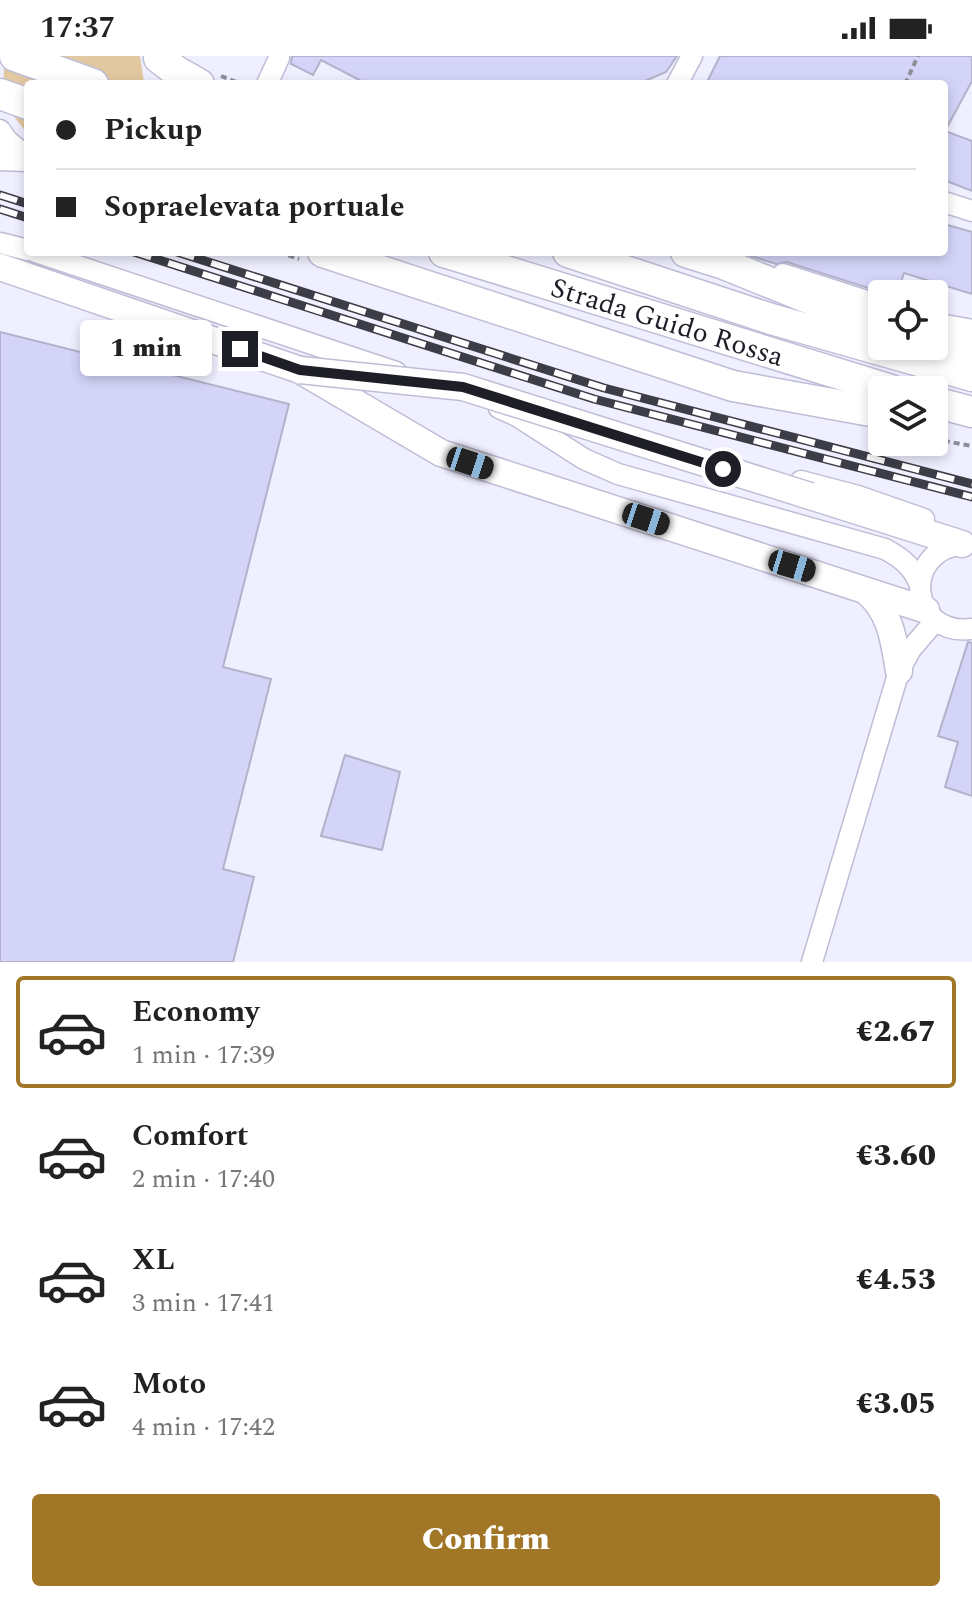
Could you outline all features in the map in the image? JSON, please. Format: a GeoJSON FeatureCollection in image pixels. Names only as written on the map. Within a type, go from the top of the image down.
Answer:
{"type":"FeatureCollection","features":[{"type":"Feature","properties":{"kind":"highway"},"geometry":{"type":"LineString","coordinates":[[15,56],[82,80]]}},
{"type":"Feature","properties":{"kind":"highway"},"geometry":{"type":"LineString","coordinates":[[160,66],[192,80]]}},
{"type":"Feature","properties":{"kind":"highway"},"geometry":{"type":"LineString","coordinates":[[0,94],[24,103]]}},
{"type":"Feature","properties":{"kind":"highway"},"geometry":{"type":"LineString","coordinates":[[335,256],[733,386],[868,410]]}},
{"type":"Feature","properties":{"kind":"highway","name":"Strada Guido Rossa"},"geometry":{"type":"LineString","coordinates":[[455,256],[868,383]]}},
{"type":"Feature","properties":{"kind":"highway","name":"Strada Guido Rossa"},"geometry":{"type":"LineString","coordinates":[[580,256],[771,319],[972,376]]}},
{"type":"Feature","properties":{"kind":"highway"},"geometry":{"type":"LineString","coordinates":[[699,256],[868,322]]}},
{"type":"Feature","properties":{"kind":"highway"},"geometry":{"type":"LineString","coordinates":[[948,347],[972,353]]}},
{"type":"Feature","properties":{"kind":"highway"},"geometry":{"type":"LineString","coordinates":[[948,406],[972,412]]}},
{"type":"Feature","properties":{"kind":"highway"},"geometry":{"type":"LineString","coordinates":[[948,427],[972,432]]}},
{"type":"Feature","properties":{"kind":"main road"},"geometry":{"type":"LineString","coordinates":[[0,267],[300,370],[441,453],[863,589],[931,615]]}},
{"type":"Feature","properties":{"kind":"main road"},"geometry":{"type":"LineString","coordinates":[[300,370],[463,387],[967,544]]}},
{"type":"Feature","properties":{"kind":"main road"},"geometry":{"type":"LineString","coordinates":[[863,589],[879,604],[889,622],[899,671]]}},
{"type":"Feature","properties":{"kind":"street"},"geometry":{"type":"LineString","coordinates":[[679,80],[692,56]]}},
{"type":"Feature","properties":{"kind":"street"},"geometry":{"type":"LineString","coordinates":[[269,80],[279,58]]}},
{"type":"Feature","properties":{"kind":"street"},"geometry":{"type":"LineString","coordinates":[[0,130],[18,156]]}},
{"type":"Feature","properties":{"kind":"street"},"geometry":{"type":"LineString","coordinates":[[948,203],[972,211]]}},
{"type":"Feature","properties":{"kind":"street"},"geometry":{"type":"LineString","coordinates":[[0,243],[24,249]]}},
{"type":"Feature","properties":{"kind":"street"},"geometry":{"type":"LineString","coordinates":[[48,256],[488,403],[858,496],[937,524],[967,544]]}},
{"type":"Feature","properties":{"kind":"street"},"geometry":{"type":"LineString","coordinates":[[724,264],[781,273],[868,301]]}},
{"type":"Feature","properties":{"kind":"street"},"geometry":{"type":"LineString","coordinates":[[948,326],[972,330]]}},
{"type":"Feature","properties":{"kind":"street"},"geometry":{"type":"LineString","coordinates":[[488,403],[517,416],[584,459],[618,474],[885,549],[904,559],[914,569],[920,585]]}},
{"type":"Feature","properties":{"kind":"street"},"geometry":{"type":"LineString","coordinates":[[967,544],[948,547],[935,554],[922,573],[920,585],[921,598],[931,615],[947,627],[968,630]]}},
{"type":"Feature","properties":{"kind":"street"},"geometry":{"type":"LineString","coordinates":[[812,962],[899,671],[931,615]]}},
{"type":"Feature","properties":{"kind":"path"},"geometry":{"type":"LineString","coordinates":[[907,80],[918,56]]}},
{"type":"Feature","properties":{"kind":"path"},"geometry":{"type":"LineString","coordinates":[[948,442],[972,446]]}},
{"type":"Feature","properties":{"kind":"shaded area"},"geometry":{"type":"Polygon","coordinates":[[[6,56],[140,56],[144,80],[24,80],[24,129],[9,107],[4,78],[6,56]]]}},
{"type":"Feature","properties":{"kind":"building"},"geometry":{"type":"Polygon","coordinates":[[[292,56],[677,56],[666,72],[647,80],[359,80],[321,60],[313,75],[291,64],[292,56]]]}},
{"type":"Feature","properties":{"kind":"building"},"geometry":{"type":"Polygon","coordinates":[[[720,56],[972,56],[972,81],[948,125],[948,80],[708,80],[720,56]]]}},
{"type":"Feature","properties":{"kind":"building"},"geometry":{"type":"Polygon","coordinates":[[[948,132],[972,141],[972,191],[948,182],[948,132]]]}},
{"type":"Feature","properties":{"kind":"building"},"geometry":{"type":"Polygon","coordinates":[[[948,225],[972,232],[972,294],[948,287],[948,280],[927,280],[904,273],[902,280],[868,280],[868,288],[787,262],[776,264],[751,256],[948,256],[948,225]]]}},
{"type":"Feature","properties":{"kind":"building"},"geometry":{"type":"Polygon","coordinates":[[[0,332],[289,404],[223,667],[271,679],[223,869],[254,877],[233,962],[0,962],[0,332]]]}},
{"type":"Feature","properties":{"kind":"building"},"geometry":{"type":"Polygon","coordinates":[[[968,642],[972,643],[972,796],[945,787],[958,742],[938,736],[968,642]]]}},
{"type":"Feature","properties":{"kind":"building"},"geometry":{"type":"Polygon","coordinates":[[[345,755],[400,772],[382,850],[321,836],[345,755]]]}},
{"type":"Feature","properties":{"kind":"railway"},"geometry":{"type":"LineString","coordinates":[[0,195],[24,203]]}},
{"type":"Feature","properties":{"kind":"railway"},"geometry":{"type":"LineString","coordinates":[[0,209],[24,217]]}},
{"type":"Feature","properties":{"kind":"railway"},"geometry":{"type":"LineString","coordinates":[[147,256],[594,399],[972,497]]}},
{"type":"Feature","properties":{"kind":"railway"},"geometry":{"type":"LineString","coordinates":[[190,256],[604,388],[972,484]]}},
{"type":"Feature","properties":{"kind":"route"},"geometry":{"type":"LineString","coordinates":[[240,349],[300,370],[463,387],[723,469]]}}]}
